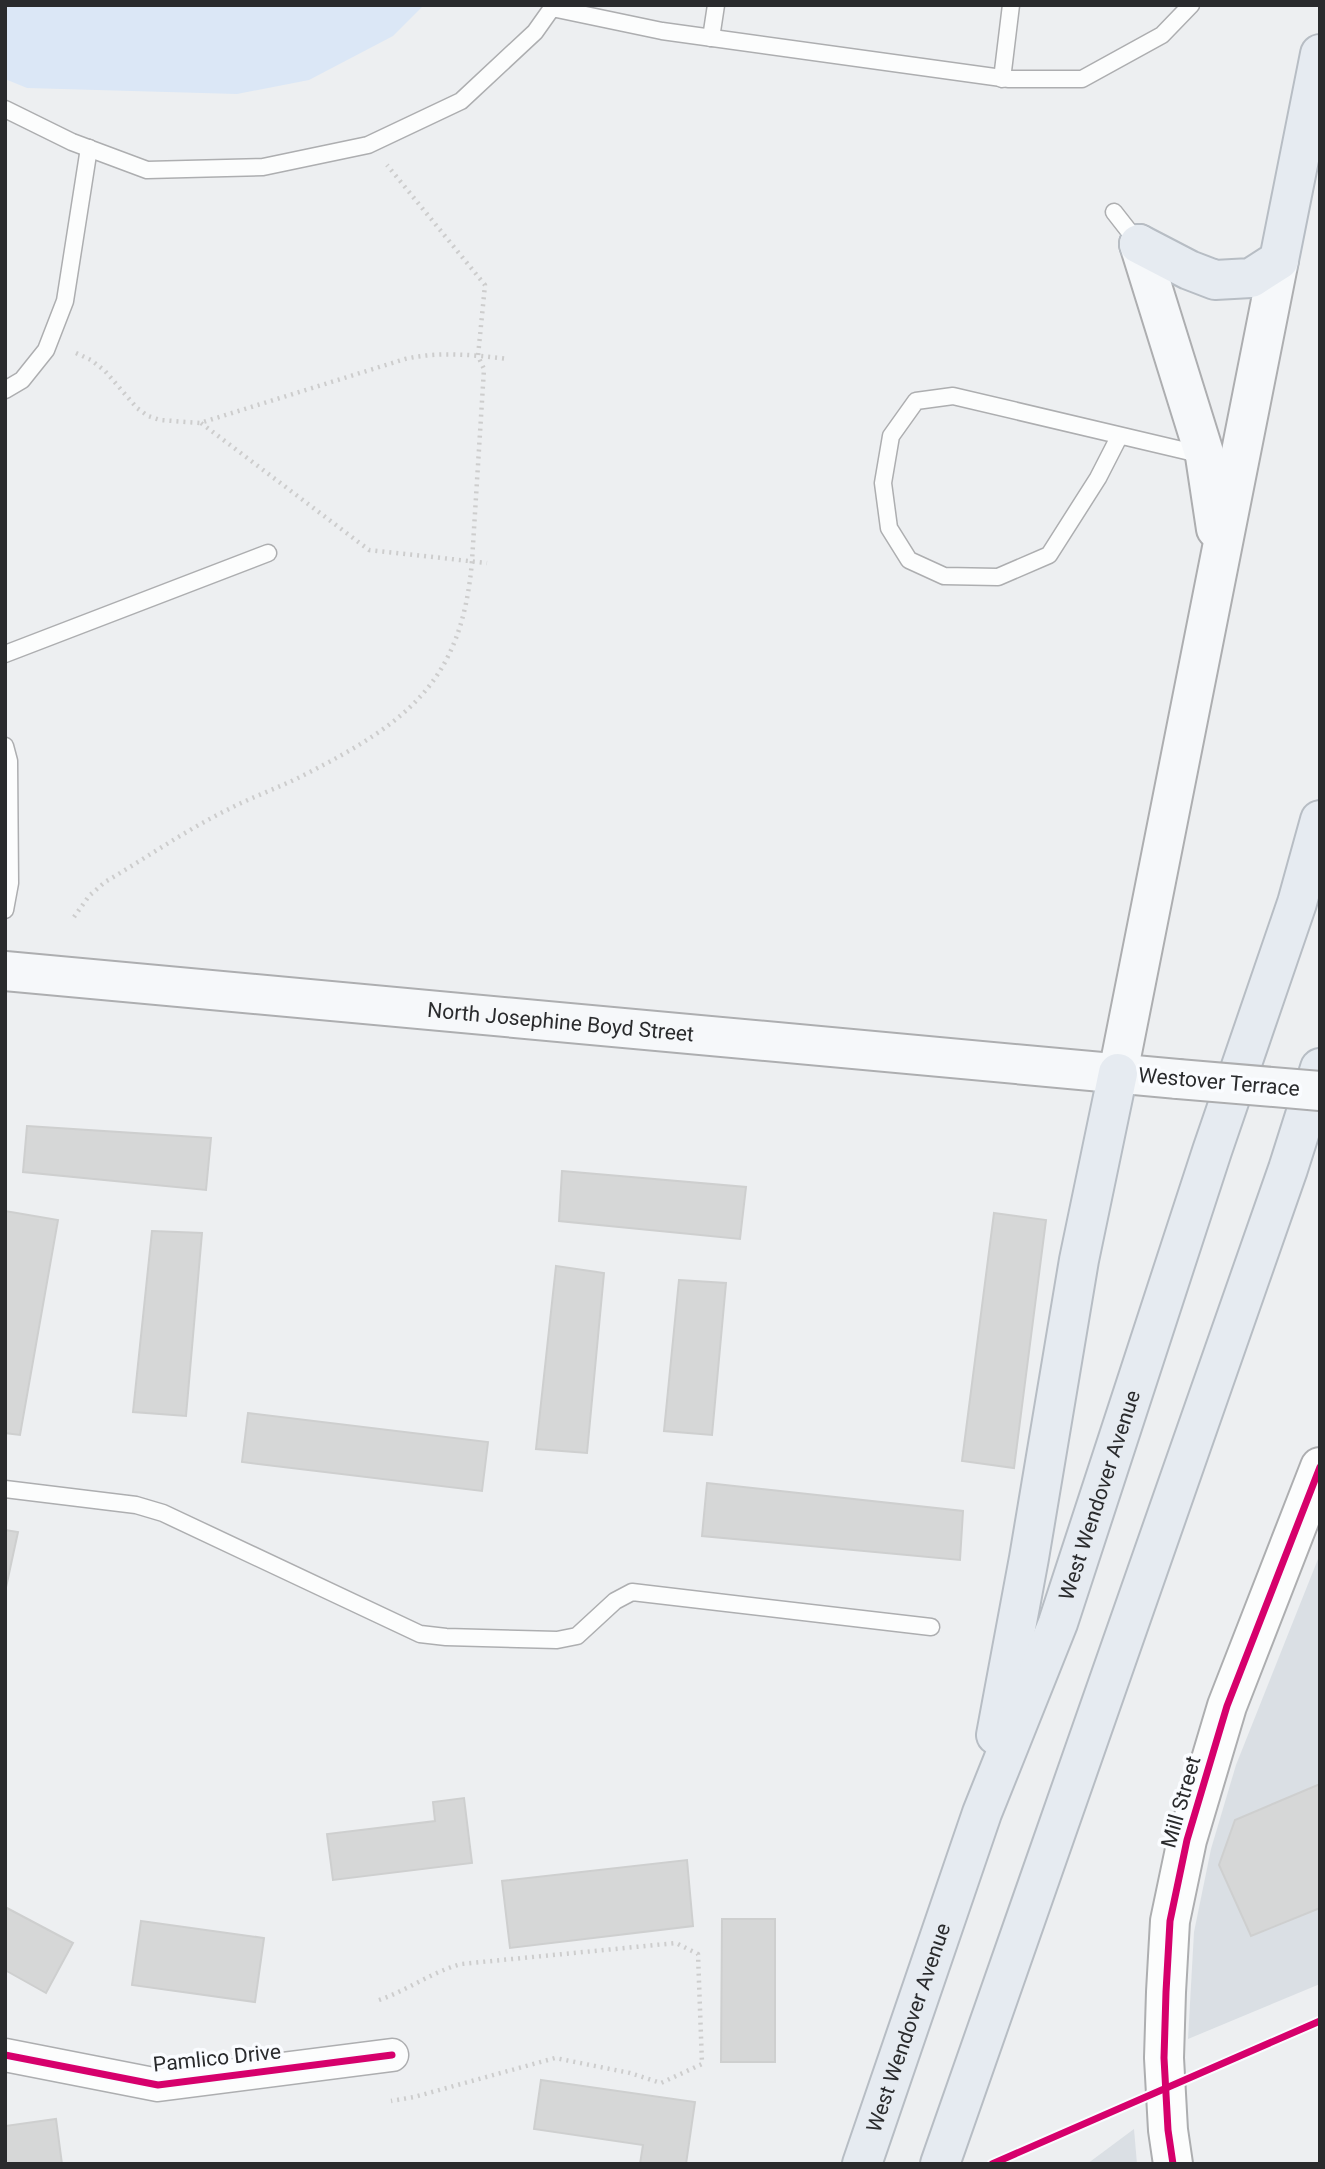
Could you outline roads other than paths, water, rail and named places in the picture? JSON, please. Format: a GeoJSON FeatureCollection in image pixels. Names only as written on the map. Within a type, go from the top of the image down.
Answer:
{"type":"FeatureCollection","features":[{"type":"Feature","properties":{"kind":"highway"},"geometry":{"type":"LineString","coordinates":[[1139,244],[1215,280],[1251,278],[1279,260],[1320,54]]}},
{"type":"Feature","properties":{"kind":"highway","name":"West Wendover Avenue"},"geometry":{"type":"LineString","coordinates":[[862,2164],[982,1813],[1058,1623],[1212,1151],[1297,903],[1320,820]]}},
{"type":"Feature","properties":{"kind":"highway"},"geometry":{"type":"LineString","coordinates":[[940,2164],[1270,1220],[1320,1068]]}},
{"type":"Feature","properties":{"kind":"highway"},"geometry":{"type":"LineString","coordinates":[[982,1813],[1029,1558],[1079,1260],[1118,1073]]}},
{"type":"Feature","properties":{"kind":"main road"},"geometry":{"type":"LineString","coordinates":[[1139,244],[1205,456],[1216,522],[1219,561]]}},
{"type":"Feature","properties":{"kind":"main road"},"geometry":{"type":"LineString","coordinates":[[1118,1073],[1279,260]]}},
{"type":"Feature","properties":{"kind":"main road","name":"North Josephine Boyd Street"},"geometry":{"type":"LineString","coordinates":[[5,971],[1118,1073]]}},
{"type":"Feature","properties":{"kind":"main road","name":"Westover Terrace"},"geometry":{"type":"LineString","coordinates":[[1118,1073],[1320,1091]]}},
{"type":"Feature","properties":{"kind":"street","name":"Mill Street"},"geometry":{"type":"LineString","coordinates":[[1173,2164],[1168,2130],[1164,2058],[1166,1992],[1170,1921],[1186,1840],[1227,1706],[1320,1467]]}},
{"type":"Feature","properties":{"kind":"street","name":"Pamlico Drive"},"geometry":{"type":"LineString","coordinates":[[5,2055],[158,2085],[392,2055]]}},
{"type":"Feature","properties":{"kind":"lane"},"geometry":{"type":"LineString","coordinates":[[711,38],[716,5]]}},
{"type":"Feature","properties":{"kind":"lane"},"geometry":{"type":"LineString","coordinates":[[1002,79],[1011,5]]}},
{"type":"Feature","properties":{"kind":"lane"},"geometry":{"type":"LineString","coordinates":[[5,109],[72,142],[147,170],[263,167],[368,145],[461,101],[535,32],[553,6],[662,31],[1002,79],[1082,79],[1162,35],[1191,5]]}},
{"type":"Feature","properties":{"kind":"lane"},"geometry":{"type":"LineString","coordinates":[[5,390],[22,380],[46,350],[65,301],[89,148]]}},
{"type":"Feature","properties":{"kind":"lane"},"geometry":{"type":"LineString","coordinates":[[1114,212],[1139,244]]}},
{"type":"Feature","properties":{"kind":"lane"},"geometry":{"type":"LineString","coordinates":[[1119,437],[1098,478],[1049,555],[998,577],[944,576],[909,560],[889,528],[883,483],[891,436],[916,401],[953,396],[1205,456]]}},
{"type":"Feature","properties":{"kind":"lane"},"geometry":{"type":"LineString","coordinates":[[5,654],[268,553]]}},
{"type":"Feature","properties":{"kind":"lane"},"geometry":{"type":"LineString","coordinates":[[5,746],[9,761],[10,815],[10,883],[5,911]]}},
{"type":"Feature","properties":{"kind":"lane"},"geometry":{"type":"LineString","coordinates":[[5,1489],[136,1505],[163,1513],[420,1634],[556,1640],[577,1636],[615,1601],[632,1592],[932,1627]]}}]}
